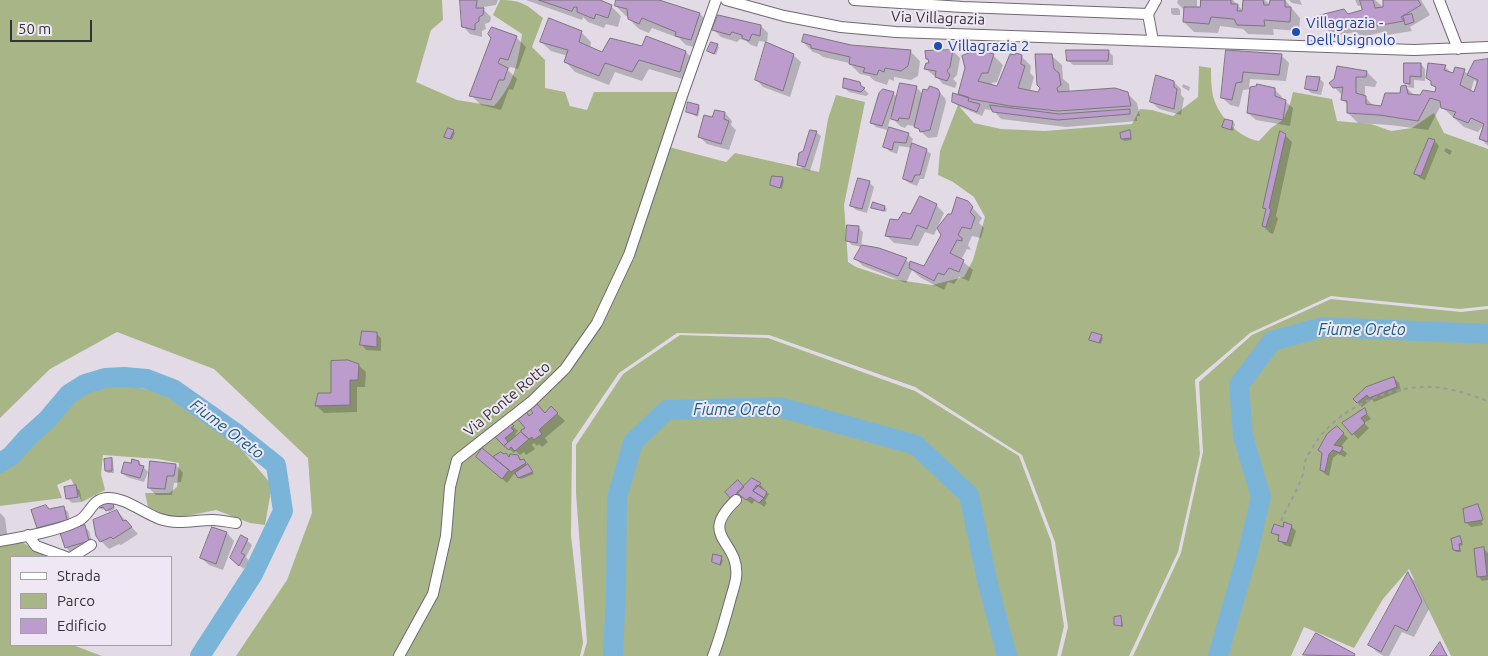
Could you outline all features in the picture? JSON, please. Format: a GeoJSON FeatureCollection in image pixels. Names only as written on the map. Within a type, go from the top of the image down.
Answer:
{"type":"FeatureCollection","features":[{"type":"Feature","properties":{"kind":"street","name":"Via Ponte Rotto"},"geometry":{"type":"LineString","coordinates":[[399,656],[433,594],[446,536],[450,487],[457,460],[532,402],[566,369],[597,323],[629,255],[716,0]]}},
{"type":"Feature","properties":{"kind":"street","name":"Via Villagrazia"},"geometry":{"type":"LineString","coordinates":[[726,0],[784,16],[841,27],[896,32],[1414,50],[1488,47]]}},
{"type":"Feature","properties":{"kind":"street","name":"Via Villagrazia"},"geometry":{"type":"LineString","coordinates":[[854,0],[1148,14]]}},
{"type":"Feature","properties":{"kind":"street"},"geometry":{"type":"LineString","coordinates":[[1153,40],[1148,14],[1156,0]]}},
{"type":"Feature","properties":{"kind":"street"},"geometry":{"type":"LineString","coordinates":[[1439,0],[1458,49]]}},
{"type":"Feature","properties":{"kind":"street"},"geometry":{"type":"LineString","coordinates":[[0,541],[28,536],[80,521],[97,500],[107,498],[120,500],[160,519],[191,522],[214,520],[236,523]]}},
{"type":"Feature","properties":{"kind":"street"},"geometry":{"type":"LineString","coordinates":[[713,656],[736,578],[735,558],[722,539],[719,528],[724,512],[736,500]]}},
{"type":"Feature","properties":{"kind":"street"},"geometry":{"type":"LineString","coordinates":[[28,536],[36,546],[63,556]]}},
{"type":"Feature","properties":{"kind":"street"},"geometry":{"type":"LineString","coordinates":[[74,556],[92,545]]}},
{"type":"Feature","properties":{"kind":"path"},"geometry":{"type":"LineString","coordinates":[[1281,521],[1302,479],[1306,458],[1318,440],[1338,419],[1357,407],[1379,396],[1408,388],[1433,387],[1462,392],[1488,401]]}},
{"type":"Feature","properties":{"kind":"green space"},"geometry":{"type":"Polygon","coordinates":[[[0,0],[442,0],[443,20],[431,30],[416,82],[457,100],[494,106],[511,81],[519,54],[522,34],[493,15],[500,0],[519,2],[543,18],[532,47],[545,60],[545,88],[565,92],[570,106],[587,110],[594,92],[678,92],[666,136],[669,147],[726,162],[735,153],[819,172],[828,119],[836,95],[865,102],[844,205],[848,262],[856,267],[892,279],[932,285],[964,277],[973,260],[985,217],[974,197],[953,182],[938,175],[940,151],[958,105],[974,123],[1001,129],[1045,131],[1132,124],[1140,109],[1152,110],[1173,116],[1198,97],[1199,66],[1211,68],[1213,96],[1224,118],[1244,136],[1259,141],[1271,128],[1283,120],[1293,92],[1332,99],[1337,121],[1371,124],[1391,131],[1412,128],[1434,113],[1444,133],[1488,149],[1488,306],[1460,309],[1331,296],[1250,333],[1195,380],[1200,454],[1178,552],[1129,656],[1061,656],[1068,627],[1055,542],[1022,455],[915,387],[769,335],[677,333],[619,373],[572,442],[571,535],[583,643],[580,656],[236,656],[287,580],[312,513],[308,458],[214,369],[117,332],[50,369],[0,418],[0,0]]]}},
{"type":"Feature","properties":{"kind":"green space"},"geometry":{"type":"Polygon","coordinates":[[[1331,299],[1461,312],[1488,309],[1488,656],[1451,656],[1409,569],[1383,599],[1354,648],[1304,627],[1291,656],[1133,656],[1181,553],[1203,452],[1199,382],[1252,335],[1331,299]]]}},
{"type":"Feature","properties":{"kind":"green space"},"geometry":{"type":"Polygon","coordinates":[[[680,335],[768,338],[915,391],[1019,456],[1051,541],[1064,626],[1057,656],[583,656],[587,642],[576,493],[576,445],[623,374],[680,335]]]}},
{"type":"Feature","properties":{"kind":"green space"},"geometry":{"type":"Polygon","coordinates":[[[113,384],[157,391],[193,411],[236,443],[272,485],[265,525],[250,523],[216,510],[172,519],[148,507],[145,493],[169,493],[177,487],[179,463],[158,459],[103,455],[101,474],[105,490],[82,502],[71,479],[57,485],[62,498],[0,506],[0,470],[74,398],[113,384]]]}},
{"type":"Feature","properties":{"kind":"green space"},"geometry":{"type":"Polygon","coordinates":[[[22,542],[45,556],[10,556],[10,646],[76,646],[102,656],[0,656],[0,546],[22,542]]]}},
{"type":"Feature","properties":{"kind":"building"},"geometry":{"type":"Polygon","coordinates":[[[460,0],[477,0],[476,8],[484,8],[483,15],[479,17],[479,21],[475,24],[475,30],[462,27],[460,0]]]}},
{"type":"Feature","properties":{"kind":"building"},"geometry":{"type":"Polygon","coordinates":[[[539,0],[600,0],[612,5],[608,18],[596,14],[594,19],[577,12],[577,7],[574,7],[572,11],[539,0]]]}},
{"type":"Feature","properties":{"kind":"building"},"geometry":{"type":"Polygon","coordinates":[[[616,0],[659,0],[700,13],[691,40],[675,36],[676,32],[642,18],[639,24],[628,19],[627,9],[615,6],[616,0]]]}},
{"type":"Feature","properties":{"kind":"building"},"geometry":{"type":"Polygon","coordinates":[[[1201,0],[1231,0],[1231,4],[1238,4],[1237,11],[1242,11],[1243,0],[1263,0],[1264,5],[1269,5],[1270,0],[1285,0],[1285,7],[1291,7],[1290,22],[1264,20],[1265,26],[1237,25],[1234,19],[1211,17],[1209,24],[1183,22],[1184,7],[1200,7],[1201,0]]]}},
{"type":"Feature","properties":{"kind":"building"},"geometry":{"type":"Polygon","coordinates":[[[1360,0],[1373,0],[1375,8],[1383,7],[1383,0],[1418,0],[1421,5],[1401,17],[1404,21],[1376,26],[1376,22],[1351,28],[1349,22],[1322,26],[1320,15],[1344,9],[1348,14],[1362,10],[1360,0]]]}},
{"type":"Feature","properties":{"kind":"building"},"geometry":{"type":"Polygon","coordinates":[[[1412,14],[1414,22],[1405,25],[1403,16],[1412,14]]]}},
{"type":"Feature","properties":{"kind":"building"},"geometry":{"type":"Polygon","coordinates":[[[718,15],[761,25],[760,36],[752,34],[749,41],[742,38],[742,35],[732,32],[730,35],[712,30],[718,15]]]}},
{"type":"Feature","properties":{"kind":"building"},"geometry":{"type":"Polygon","coordinates":[[[549,18],[582,31],[579,42],[602,52],[610,38],[642,46],[646,36],[686,51],[680,72],[639,60],[632,72],[605,63],[599,76],[564,62],[568,50],[540,42],[549,18]]]}},
{"type":"Feature","properties":{"kind":"building"},"geometry":{"type":"Polygon","coordinates":[[[492,27],[517,36],[508,60],[500,58],[498,63],[508,68],[504,80],[499,80],[491,100],[469,96],[491,38],[488,34],[492,27]]]}},
{"type":"Feature","properties":{"kind":"building"},"geometry":{"type":"Polygon","coordinates":[[[804,34],[851,45],[911,50],[908,66],[901,71],[885,68],[884,72],[879,70],[877,75],[863,72],[865,68],[849,64],[850,57],[811,48],[811,45],[802,42],[804,34]]]}},
{"type":"Feature","properties":{"kind":"building"},"geometry":{"type":"Polygon","coordinates":[[[711,42],[718,44],[714,54],[707,51],[711,42]]]}},
{"type":"Feature","properties":{"kind":"building"},"geometry":{"type":"Polygon","coordinates":[[[766,42],[794,54],[783,91],[755,80],[766,42]]]}},
{"type":"Feature","properties":{"kind":"building"},"geometry":{"type":"Polygon","coordinates":[[[953,50],[950,67],[947,71],[950,75],[947,81],[935,77],[936,71],[924,69],[926,63],[929,63],[928,59],[926,59],[925,51],[953,50]]]}},
{"type":"Feature","properties":{"kind":"building"},"geometry":{"type":"Polygon","coordinates":[[[978,50],[994,54],[988,73],[982,73],[978,81],[997,86],[1010,54],[1015,55],[1016,53],[1022,55],[1021,64],[1025,66],[1018,88],[1038,92],[1040,88],[1037,85],[1035,54],[1052,54],[1054,69],[1059,73],[1061,85],[1057,88],[1058,92],[1115,88],[1128,92],[1131,106],[1058,111],[1010,106],[971,99],[958,94],[965,68],[962,56],[978,50]]]}},
{"type":"Feature","properties":{"kind":"building"},"geometry":{"type":"Polygon","coordinates":[[[1066,50],[1109,50],[1108,61],[1067,61],[1066,50]]]}},
{"type":"Feature","properties":{"kind":"building"},"geometry":{"type":"Polygon","coordinates":[[[1226,50],[1282,54],[1279,75],[1243,72],[1242,82],[1236,83],[1232,100],[1221,98],[1226,50]]]}},
{"type":"Feature","properties":{"kind":"building"},"geometry":{"type":"Polygon","coordinates":[[[1488,59],[1488,142],[1479,139],[1484,124],[1471,118],[1468,123],[1453,117],[1456,112],[1441,108],[1440,101],[1430,98],[1418,121],[1379,115],[1347,113],[1347,101],[1341,100],[1343,87],[1333,88],[1329,83],[1334,79],[1337,66],[1367,71],[1366,77],[1356,77],[1356,93],[1366,96],[1366,104],[1381,106],[1385,93],[1400,93],[1401,86],[1406,85],[1408,94],[1420,95],[1423,90],[1435,92],[1436,87],[1431,85],[1431,81],[1426,78],[1428,63],[1446,65],[1444,70],[1453,73],[1455,67],[1465,69],[1460,85],[1474,92],[1478,80],[1467,75],[1474,61],[1488,59]]]}},
{"type":"Feature","properties":{"kind":"building"},"geometry":{"type":"Polygon","coordinates":[[[1404,63],[1421,63],[1421,77],[1410,76],[1410,84],[1404,83],[1404,63]]]}},
{"type":"Feature","properties":{"kind":"building"},"geometry":{"type":"Polygon","coordinates":[[[1156,75],[1174,81],[1174,87],[1177,89],[1174,109],[1150,102],[1156,75]]]}},
{"type":"Feature","properties":{"kind":"building"},"geometry":{"type":"Polygon","coordinates":[[[1307,76],[1320,77],[1317,91],[1305,89],[1307,76]]]}},
{"type":"Feature","properties":{"kind":"building"},"geometry":{"type":"Polygon","coordinates":[[[844,78],[860,82],[861,86],[865,88],[861,92],[843,88],[844,78]]]}},
{"type":"Feature","properties":{"kind":"building"},"geometry":{"type":"Polygon","coordinates":[[[900,83],[917,86],[909,119],[899,118],[898,121],[891,119],[900,83]]]}},
{"type":"Feature","properties":{"kind":"building"},"geometry":{"type":"Polygon","coordinates":[[[1257,84],[1275,88],[1275,96],[1286,100],[1283,120],[1247,113],[1250,87],[1257,84]]]}},
{"type":"Feature","properties":{"kind":"building"},"geometry":{"type":"Polygon","coordinates":[[[930,86],[938,89],[940,93],[930,130],[920,132],[919,129],[914,127],[923,89],[927,90],[930,86]]]}},
{"type":"Feature","properties":{"kind":"building"},"geometry":{"type":"Polygon","coordinates":[[[883,89],[894,92],[882,126],[870,123],[879,93],[883,89]]]}},
{"type":"Feature","properties":{"kind":"building"},"geometry":{"type":"Polygon","coordinates":[[[953,93],[969,98],[968,101],[980,104],[977,112],[952,102],[953,93]]]}},
{"type":"Feature","properties":{"kind":"building"},"geometry":{"type":"Polygon","coordinates":[[[688,102],[699,105],[697,115],[686,112],[688,102]]]}},
{"type":"Feature","properties":{"kind":"building"},"geometry":{"type":"Polygon","coordinates":[[[990,105],[1059,114],[1130,109],[1130,114],[1058,120],[993,112],[990,105]]]}},
{"type":"Feature","properties":{"kind":"building"},"geometry":{"type":"Polygon","coordinates":[[[715,110],[725,112],[724,119],[729,121],[721,144],[698,137],[704,115],[712,117],[715,110]]]}},
{"type":"Feature","properties":{"kind":"building"},"geometry":{"type":"Polygon","coordinates":[[[1225,119],[1233,121],[1231,130],[1222,127],[1225,119]]]}},
{"type":"Feature","properties":{"kind":"building"},"geometry":{"type":"Polygon","coordinates":[[[889,127],[909,133],[906,143],[894,142],[892,150],[883,147],[889,127]]]}},
{"type":"Feature","properties":{"kind":"building"},"geometry":{"type":"Polygon","coordinates":[[[448,128],[454,130],[450,139],[444,137],[448,128]]]}},
{"type":"Feature","properties":{"kind":"building"},"geometry":{"type":"Polygon","coordinates":[[[810,130],[817,131],[805,167],[797,165],[799,153],[803,151],[810,130]]]}},
{"type":"Feature","properties":{"kind":"building"},"geometry":{"type":"Polygon","coordinates":[[[1130,130],[1131,138],[1121,139],[1120,133],[1130,130]]]}},
{"type":"Feature","properties":{"kind":"building"},"geometry":{"type":"Polygon","coordinates":[[[1280,131],[1286,134],[1266,227],[1262,226],[1266,209],[1263,208],[1280,131]]]}},
{"type":"Feature","properties":{"kind":"building"},"geometry":{"type":"Polygon","coordinates":[[[1429,138],[1435,140],[1421,176],[1414,174],[1429,138]]]}},
{"type":"Feature","properties":{"kind":"building"},"geometry":{"type":"Polygon","coordinates":[[[912,143],[927,149],[920,175],[915,175],[912,182],[903,179],[912,143]]]}},
{"type":"Feature","properties":{"kind":"building"},"geometry":{"type":"Polygon","coordinates":[[[772,176],[783,177],[780,188],[770,185],[772,176]]]}},
{"type":"Feature","properties":{"kind":"building"},"geometry":{"type":"Polygon","coordinates":[[[858,178],[870,181],[862,209],[850,206],[858,178]]]}},
{"type":"Feature","properties":{"kind":"building"},"geometry":{"type":"Polygon","coordinates":[[[920,196],[937,204],[927,229],[917,225],[911,239],[885,236],[890,219],[898,220],[903,212],[910,214],[920,196]]]}},
{"type":"Feature","properties":{"kind":"building"},"geometry":{"type":"Polygon","coordinates":[[[957,197],[968,201],[973,207],[970,212],[975,217],[971,229],[962,227],[958,235],[962,238],[962,241],[957,240],[950,253],[964,260],[959,272],[949,268],[944,275],[938,273],[934,281],[909,268],[910,261],[924,266],[941,235],[937,228],[948,214],[951,214],[957,197]]]}},
{"type":"Feature","properties":{"kind":"building"},"geometry":{"type":"Polygon","coordinates":[[[873,202],[885,206],[884,211],[871,208],[873,202]]]}},
{"type":"Feature","properties":{"kind":"building"},"geometry":{"type":"Polygon","coordinates":[[[847,225],[859,226],[857,243],[846,241],[847,225]]]}},
{"type":"Feature","properties":{"kind":"building"},"geometry":{"type":"Polygon","coordinates":[[[862,245],[879,248],[907,258],[898,276],[854,259],[862,245]]]}},
{"type":"Feature","properties":{"kind":"building"},"geometry":{"type":"Polygon","coordinates":[[[362,331],[377,332],[377,347],[360,345],[362,331]]]}},
{"type":"Feature","properties":{"kind":"building"},"geometry":{"type":"Polygon","coordinates":[[[1092,332],[1102,335],[1099,343],[1089,340],[1092,332]]]}},
{"type":"Feature","properties":{"kind":"building"},"geometry":{"type":"Polygon","coordinates":[[[348,360],[359,364],[358,380],[350,380],[350,405],[315,406],[318,393],[331,393],[331,361],[348,360]]]}},
{"type":"Feature","properties":{"kind":"building"},"geometry":{"type":"Polygon","coordinates":[[[1394,377],[1397,387],[1369,398],[1367,395],[1357,403],[1353,399],[1366,387],[1394,377]]]}},
{"type":"Feature","properties":{"kind":"building"},"geometry":{"type":"Polygon","coordinates":[[[537,404],[545,413],[551,406],[558,413],[539,430],[542,434],[534,440],[532,437],[529,439],[521,432],[525,428],[517,418],[526,411],[529,416],[533,413],[530,409],[537,404]]]}},
{"type":"Feature","properties":{"kind":"building"},"geometry":{"type":"Polygon","coordinates":[[[1365,408],[1367,414],[1361,418],[1365,423],[1352,435],[1342,423],[1365,408]]]}},
{"type":"Feature","properties":{"kind":"building"},"geometry":{"type":"Polygon","coordinates":[[[511,423],[514,426],[511,428],[514,431],[505,438],[508,442],[504,446],[495,437],[511,423]]]}},
{"type":"Feature","properties":{"kind":"building"},"geometry":{"type":"Polygon","coordinates":[[[1337,426],[1344,433],[1334,445],[1343,447],[1340,453],[1333,450],[1329,454],[1325,472],[1320,470],[1322,453],[1318,450],[1327,434],[1337,426]]]}},
{"type":"Feature","properties":{"kind":"building"},"geometry":{"type":"Polygon","coordinates":[[[521,432],[529,439],[515,451],[511,447],[509,450],[504,446],[521,432]]]}},
{"type":"Feature","properties":{"kind":"building"},"geometry":{"type":"Polygon","coordinates":[[[482,448],[509,470],[502,479],[476,457],[482,448]]]}},
{"type":"Feature","properties":{"kind":"building"},"geometry":{"type":"Polygon","coordinates":[[[501,452],[506,453],[509,457],[510,454],[518,455],[520,460],[524,459],[526,463],[511,472],[493,457],[501,452]]]}},
{"type":"Feature","properties":{"kind":"building"},"geometry":{"type":"Polygon","coordinates":[[[112,458],[112,471],[105,471],[104,459],[112,458]]]}},
{"type":"Feature","properties":{"kind":"building"},"geometry":{"type":"Polygon","coordinates":[[[132,459],[139,461],[139,465],[144,466],[140,478],[121,473],[124,462],[131,463],[132,459]]]}},
{"type":"Feature","properties":{"kind":"building"},"geometry":{"type":"Polygon","coordinates":[[[150,461],[176,464],[174,476],[167,476],[165,489],[148,488],[150,461]]]}},
{"type":"Feature","properties":{"kind":"building"},"geometry":{"type":"Polygon","coordinates":[[[528,464],[533,472],[518,478],[515,473],[528,464]]]}},
{"type":"Feature","properties":{"kind":"building"},"geometry":{"type":"Polygon","coordinates":[[[752,478],[761,483],[753,491],[764,498],[759,503],[750,497],[746,500],[737,493],[752,478]]]}},
{"type":"Feature","properties":{"kind":"building"},"geometry":{"type":"Polygon","coordinates":[[[738,480],[744,487],[731,499],[725,492],[738,480]]]}},
{"type":"Feature","properties":{"kind":"building"},"geometry":{"type":"Polygon","coordinates":[[[76,485],[78,497],[66,499],[64,487],[76,485]]]}},
{"type":"Feature","properties":{"kind":"building"},"geometry":{"type":"Polygon","coordinates":[[[757,485],[767,492],[764,498],[753,491],[757,485]]]}},
{"type":"Feature","properties":{"kind":"building"},"geometry":{"type":"Polygon","coordinates":[[[112,501],[114,507],[106,511],[103,507],[99,508],[97,504],[100,502],[103,504],[112,501]]]}},
{"type":"Feature","properties":{"kind":"building"},"geometry":{"type":"Polygon","coordinates":[[[1478,504],[1483,520],[1465,523],[1463,509],[1478,504]]]}},
{"type":"Feature","properties":{"kind":"building"},"geometry":{"type":"Polygon","coordinates":[[[46,505],[49,509],[64,506],[67,520],[37,528],[31,510],[46,505]]]}},
{"type":"Feature","properties":{"kind":"building"},"geometry":{"type":"Polygon","coordinates":[[[117,510],[123,521],[126,520],[132,527],[113,539],[111,537],[100,542],[96,536],[93,520],[117,510]]]}},
{"type":"Feature","properties":{"kind":"building"},"geometry":{"type":"Polygon","coordinates":[[[1284,522],[1292,525],[1287,543],[1278,541],[1279,535],[1271,533],[1274,524],[1283,527],[1284,522]]]}},
{"type":"Feature","properties":{"kind":"building"},"geometry":{"type":"Polygon","coordinates":[[[85,525],[89,541],[65,548],[60,533],[85,525]]]}},
{"type":"Feature","properties":{"kind":"building"},"geometry":{"type":"Polygon","coordinates":[[[212,527],[227,532],[216,564],[200,558],[212,527]]]}},
{"type":"Feature","properties":{"kind":"building"},"geometry":{"type":"Polygon","coordinates":[[[241,535],[248,539],[241,553],[245,555],[239,566],[230,558],[241,535]]]}},
{"type":"Feature","properties":{"kind":"building"},"geometry":{"type":"Polygon","coordinates":[[[1460,536],[1462,543],[1459,544],[1460,551],[1453,550],[1451,539],[1460,536]]]}},
{"type":"Feature","properties":{"kind":"building"},"geometry":{"type":"Polygon","coordinates":[[[1484,547],[1487,576],[1477,577],[1474,549],[1484,547]]]}},
{"type":"Feature","properties":{"kind":"building"},"geometry":{"type":"Polygon","coordinates":[[[713,554],[722,556],[720,565],[712,562],[713,554]]]}},
{"type":"Feature","properties":{"kind":"building"},"geometry":{"type":"Polygon","coordinates":[[[1408,572],[1422,601],[1407,631],[1395,625],[1381,652],[1368,645],[1408,572]]]}},
{"type":"Feature","properties":{"kind":"building"},"geometry":{"type":"Polygon","coordinates":[[[1121,616],[1122,626],[1114,625],[1114,617],[1121,616]]]}},
{"type":"Feature","properties":{"kind":"building"},"geometry":{"type":"Polygon","coordinates":[[[1316,633],[1355,654],[1354,656],[1303,655],[1316,633]]]}},
{"type":"Feature","properties":{"kind":"building"},"geometry":{"type":"Polygon","coordinates":[[[1440,642],[1447,656],[1430,656],[1440,642]]]}},
{"type":"Feature","properties":{"kind":"waterway","name":"Fiume Oreto"},"geometry":{"type":"LineString","coordinates":[[1218,656],[1248,552],[1261,497],[1243,436],[1239,385],[1272,341],[1323,327],[1488,334]]}},
{"type":"Feature","properties":{"kind":"waterway","name":"Fiume Oreto"},"geometry":{"type":"LineString","coordinates":[[0,463],[11,456],[47,420],[69,394],[85,384],[105,378],[124,377],[147,379],[173,389],[237,434],[276,465],[283,511],[253,574],[200,656]]}},
{"type":"Feature","properties":{"kind":"waterway","name":"Fiume Oreto"},"geometry":{"type":"LineString","coordinates":[[613,656],[617,498],[633,442],[667,410],[779,407],[916,445],[969,495],[987,580],[1007,656]]}},
{"type":"Feature","properties":{"kind":"place","name":"Villagrazia - Dell'Usignolo"},"geometry":{"type":"Point","coordinates":[1296,32]}},
{"type":"Feature","properties":{"kind":"place","name":"Villagrazia 2"},"geometry":{"type":"Point","coordinates":[938,46]}}]}
